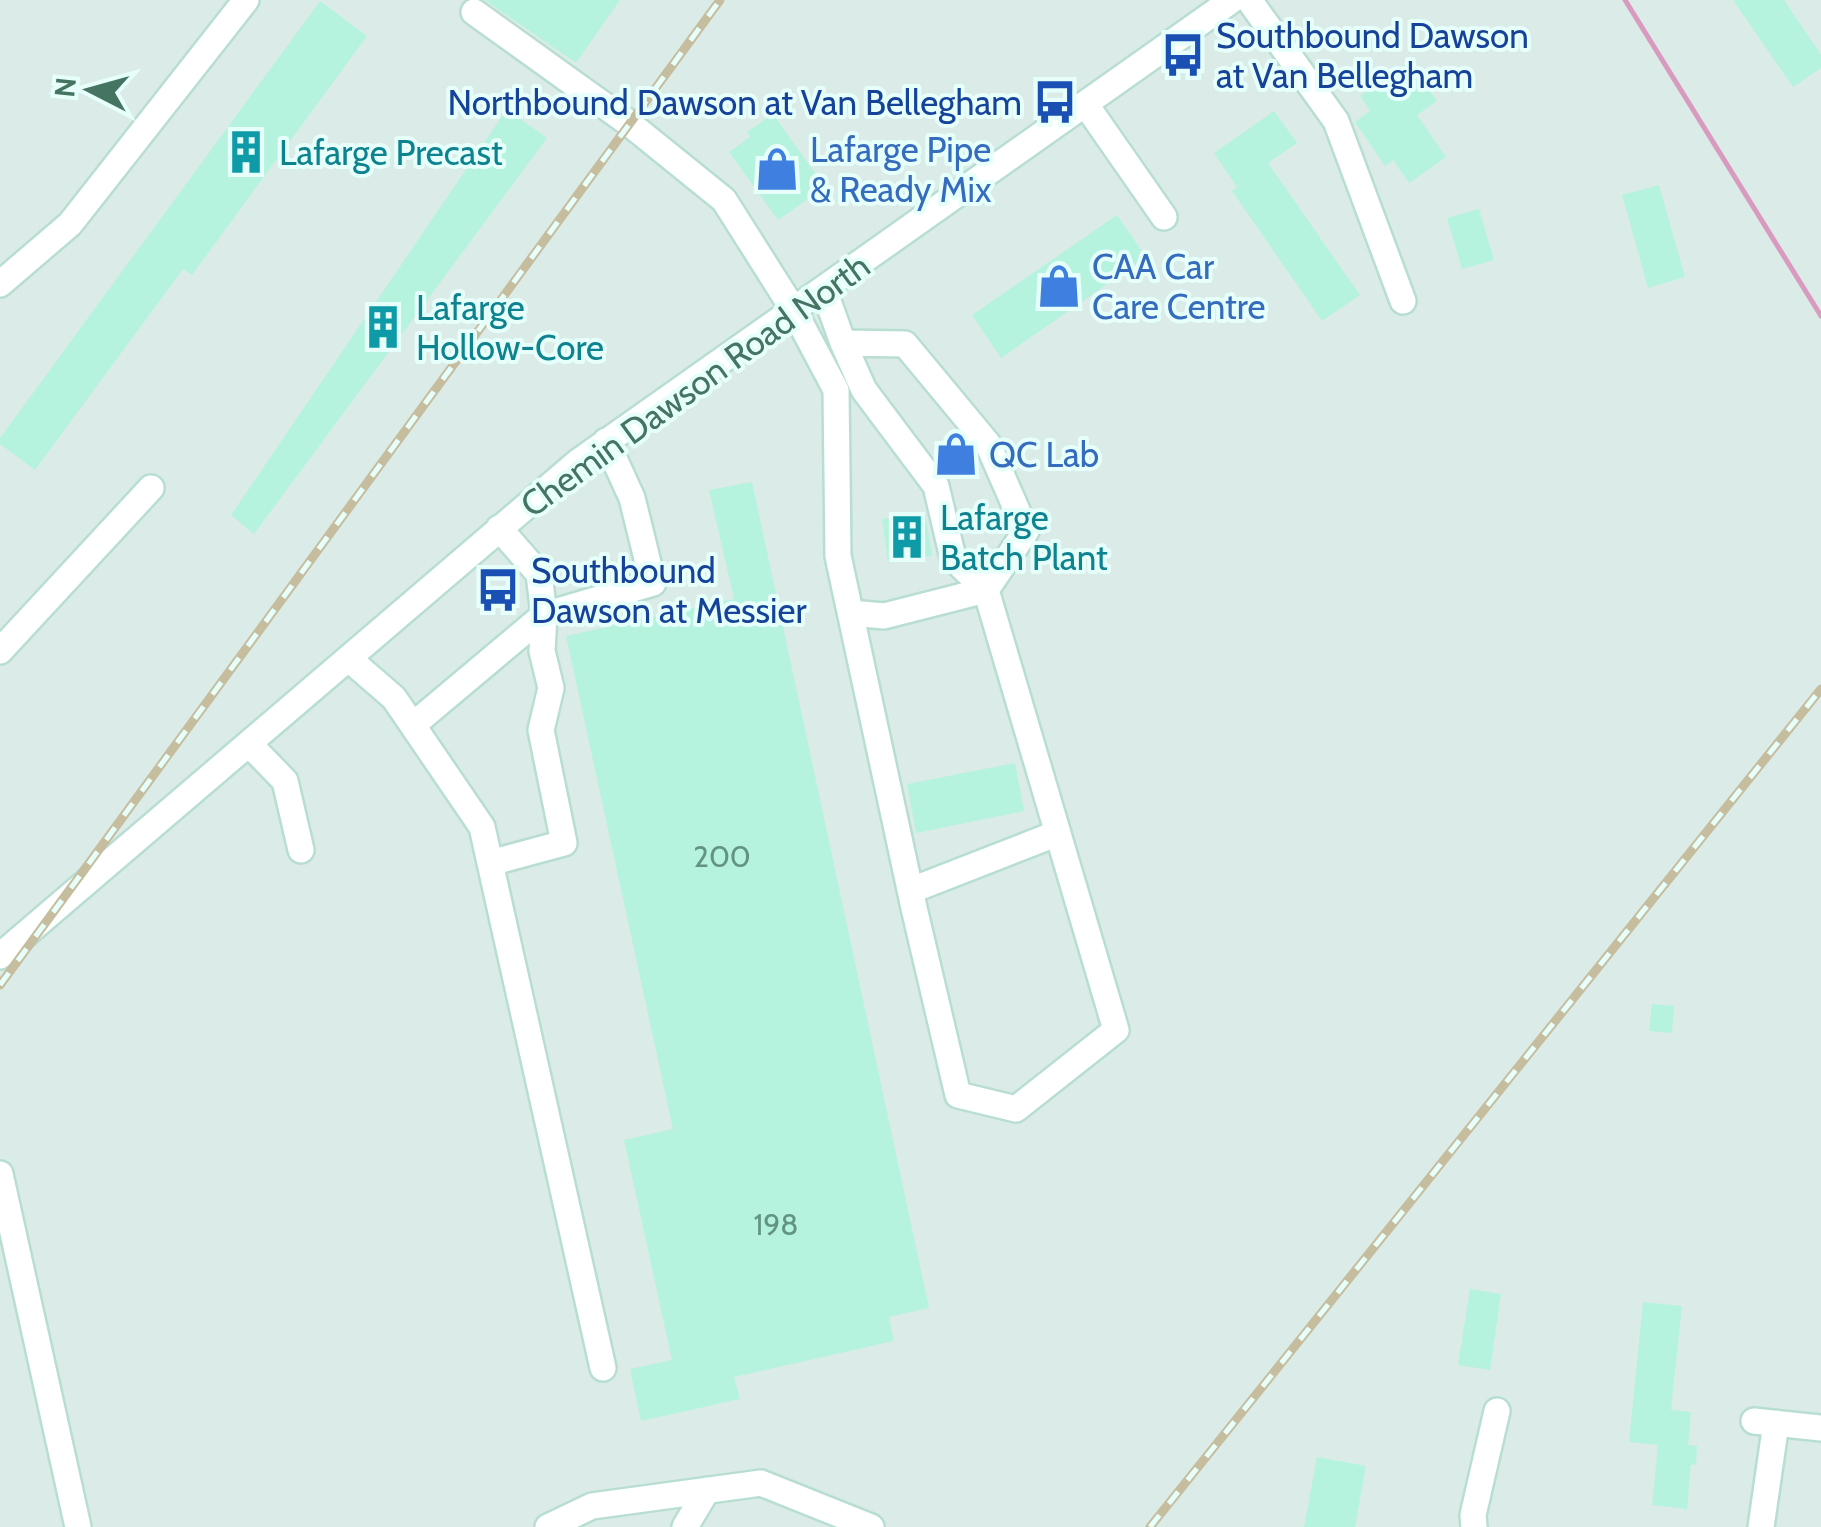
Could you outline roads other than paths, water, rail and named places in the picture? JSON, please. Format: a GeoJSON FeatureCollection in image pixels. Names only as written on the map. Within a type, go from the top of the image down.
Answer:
{"type":"FeatureCollection","features":[{"type":"Feature","properties":{"kind":"street"},"geometry":{"type":"LineString","coordinates":[[0,284],[70,224],[246,0]]}},
{"type":"Feature","properties":{"kind":"street","name":"Chemin Dawson Road North"},"geometry":{"type":"LineString","coordinates":[[0,956],[606,441],[1232,0]]}},
{"type":"Feature","properties":{"kind":"street"},"geometry":{"type":"LineString","coordinates":[[1248,0],[1336,121],[1403,301]]}},
{"type":"Feature","properties":{"kind":"street"},"geometry":{"type":"LineString","coordinates":[[474,12],[630,124],[724,200],[793,310],[836,390],[838,556],[958,1095],[1016,1108],[1116,1030],[986,590],[953,558],[936,486],[864,390],[824,290]]}},
{"type":"Feature","properties":{"kind":"street"},"geometry":{"type":"LineString","coordinates":[[1086,105],[1164,217]]}},
{"type":"Feature","properties":{"kind":"street"},"geometry":{"type":"LineString","coordinates":[[843,344],[905,344],[988,444],[1026,531],[986,590],[884,616],[851,613]]}},
{"type":"Feature","properties":{"kind":"street"},"geometry":{"type":"LineString","coordinates":[[413,726],[544,614],[653,583],[632,498],[606,441]]}},
{"type":"Feature","properties":{"kind":"street"},"geometry":{"type":"LineString","coordinates":[[0,651],[151,488]]}},
{"type":"Feature","properties":{"kind":"street"},"geometry":{"type":"LineString","coordinates":[[490,863],[564,843],[541,730],[551,688],[542,651],[544,614],[539,574],[500,528]]}},
{"type":"Feature","properties":{"kind":"street"},"geometry":{"type":"LineString","coordinates":[[350,659],[394,698],[482,826],[604,1368]]}},
{"type":"Feature","properties":{"kind":"street"},"geometry":{"type":"LineString","coordinates":[[248,744],[285,781],[301,850]]}},
{"type":"Feature","properties":{"kind":"street"},"geometry":{"type":"LineString","coordinates":[[912,890],[1058,833]]}},
{"type":"Feature","properties":{"kind":"street"},"geometry":{"type":"LineString","coordinates":[[2,1190],[78,1527]]}},
{"type":"Feature","properties":{"kind":"street"},"geometry":{"type":"LineString","coordinates":[[1474,1527],[1473,1515],[1497,1411]]}},
{"type":"Feature","properties":{"kind":"street"},"geometry":{"type":"LineString","coordinates":[[1761,1527],[1765,1422],[1821,1428]]}},
{"type":"Feature","properties":{"kind":"street"},"geometry":{"type":"LineString","coordinates":[[548,1527],[592,1506],[762,1483],[871,1527]]}},
{"type":"Feature","properties":{"kind":"street"},"geometry":{"type":"LineString","coordinates":[[685,1527],[707,1490]]}},
{"type":"Feature","properties":{"kind":"waterway"},"geometry":{"type":"LineString","coordinates":[[1625,0],[1821,316]]}},
{"type":"Feature","properties":{"kind":"railway"},"geometry":{"type":"LineString","coordinates":[[0,985],[720,0]]}},
{"type":"Feature","properties":{"kind":"railway"},"geometry":{"type":"LineString","coordinates":[[1150,1527],[1821,689]]}},
{"type":"Feature","properties":{"kind":"place","name":"Southbound Dawson at Van Bellegham"},"geometry":{"type":"Point","coordinates":[1183,55]}},
{"type":"Feature","properties":{"kind":"place","name":"Northbound Dawson at Van Bellegham"},"geometry":{"type":"Point","coordinates":[1055,102]}},
{"type":"Feature","properties":{"kind":"place","name":"Lafarge Precast"},"geometry":{"type":"Point","coordinates":[246,152]}},
{"type":"Feature","properties":{"kind":"place","name":"Lafarge Pipe & Ready Mix"},"geometry":{"type":"Point","coordinates":[777,169]}},
{"type":"Feature","properties":{"kind":"place","name":"CAA Car Care Centre"},"geometry":{"type":"Point","coordinates":[1059,286]}},
{"type":"Feature","properties":{"kind":"place","name":"Lafarge Hollow-Core"},"geometry":{"type":"Point","coordinates":[383,327]}},
{"type":"Feature","properties":{"kind":"place","name":"QC Lab"},"geometry":{"type":"Point","coordinates":[956,454]}},
{"type":"Feature","properties":{"kind":"place","name":"Lafarge Batch Plant"},"geometry":{"type":"Point","coordinates":[907,537]}},
{"type":"Feature","properties":{"kind":"place","name":"Southbound Dawson at Messier"},"geometry":{"type":"Point","coordinates":[498,590]}}]}
